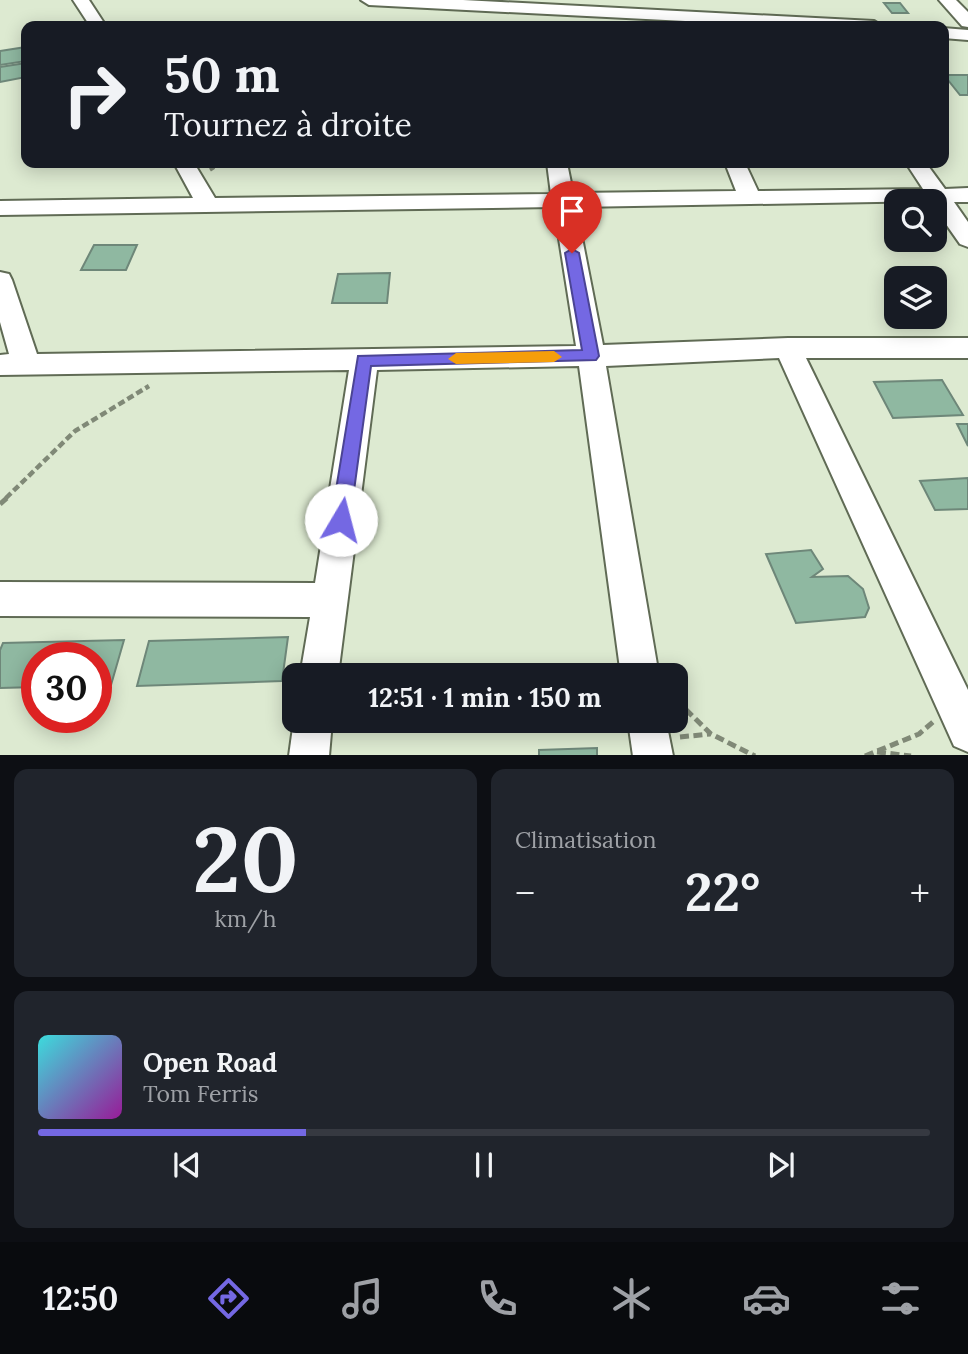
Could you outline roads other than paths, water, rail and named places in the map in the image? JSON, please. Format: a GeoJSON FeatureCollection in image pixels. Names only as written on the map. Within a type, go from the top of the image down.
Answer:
{"type":"FeatureCollection","features":[{"type":"Feature","properties":{"kind":"street"},"geometry":{"type":"LineString","coordinates":[[81,0],[95,21]]}},
{"type":"Feature","properties":{"kind":"street"},"geometry":{"type":"LineString","coordinates":[[369,0],[532,5],[676,21],[818,19]]}},
{"type":"Feature","properties":{"kind":"street"},"geometry":{"type":"LineString","coordinates":[[947,0],[968,22]]}},
{"type":"Feature","properties":{"kind":"street"},"geometry":{"type":"LineString","coordinates":[[949,33],[968,35]]}},
{"type":"Feature","properties":{"kind":"street"},"geometry":{"type":"LineString","coordinates":[[187,168],[208,206]]}},
{"type":"Feature","properties":{"kind":"street"},"geometry":{"type":"LineString","coordinates":[[558,168],[591,356],[638,663]]}},
{"type":"Feature","properties":{"kind":"street"},"geometry":{"type":"LineString","coordinates":[[737,168],[750,200]]}},
{"type":"Feature","properties":{"kind":"street"},"geometry":{"type":"LineString","coordinates":[[919,168],[933,189]]}},
{"type":"Feature","properties":{"kind":"street"},"geometry":{"type":"LineString","coordinates":[[947,196],[968,195]]}},
{"type":"Feature","properties":{"kind":"street"},"geometry":{"type":"LineString","coordinates":[[0,208],[884,197]]}},
{"type":"Feature","properties":{"kind":"street"},"geometry":{"type":"LineString","coordinates":[[947,209],[968,239]]}},
{"type":"Feature","properties":{"kind":"street"},"geometry":{"type":"LineString","coordinates":[[0,280],[13,364],[591,356],[788,348],[968,348]]}},
{"type":"Feature","properties":{"kind":"street"},"geometry":{"type":"LineString","coordinates":[[788,348],[961,717]]}},
{"type":"Feature","properties":{"kind":"street"},"geometry":{"type":"LineString","coordinates":[[321,663],[364,360]]}},
{"type":"Feature","properties":{"kind":"street"},"geometry":{"type":"LineString","coordinates":[[0,599],[329,600]]}},
{"type":"Feature","properties":{"kind":"street"},"geometry":{"type":"LineString","coordinates":[[309,755],[312,733]]}},
{"type":"Feature","properties":{"kind":"street"},"geometry":{"type":"LineString","coordinates":[[649,733],[653,755]]}}]}
